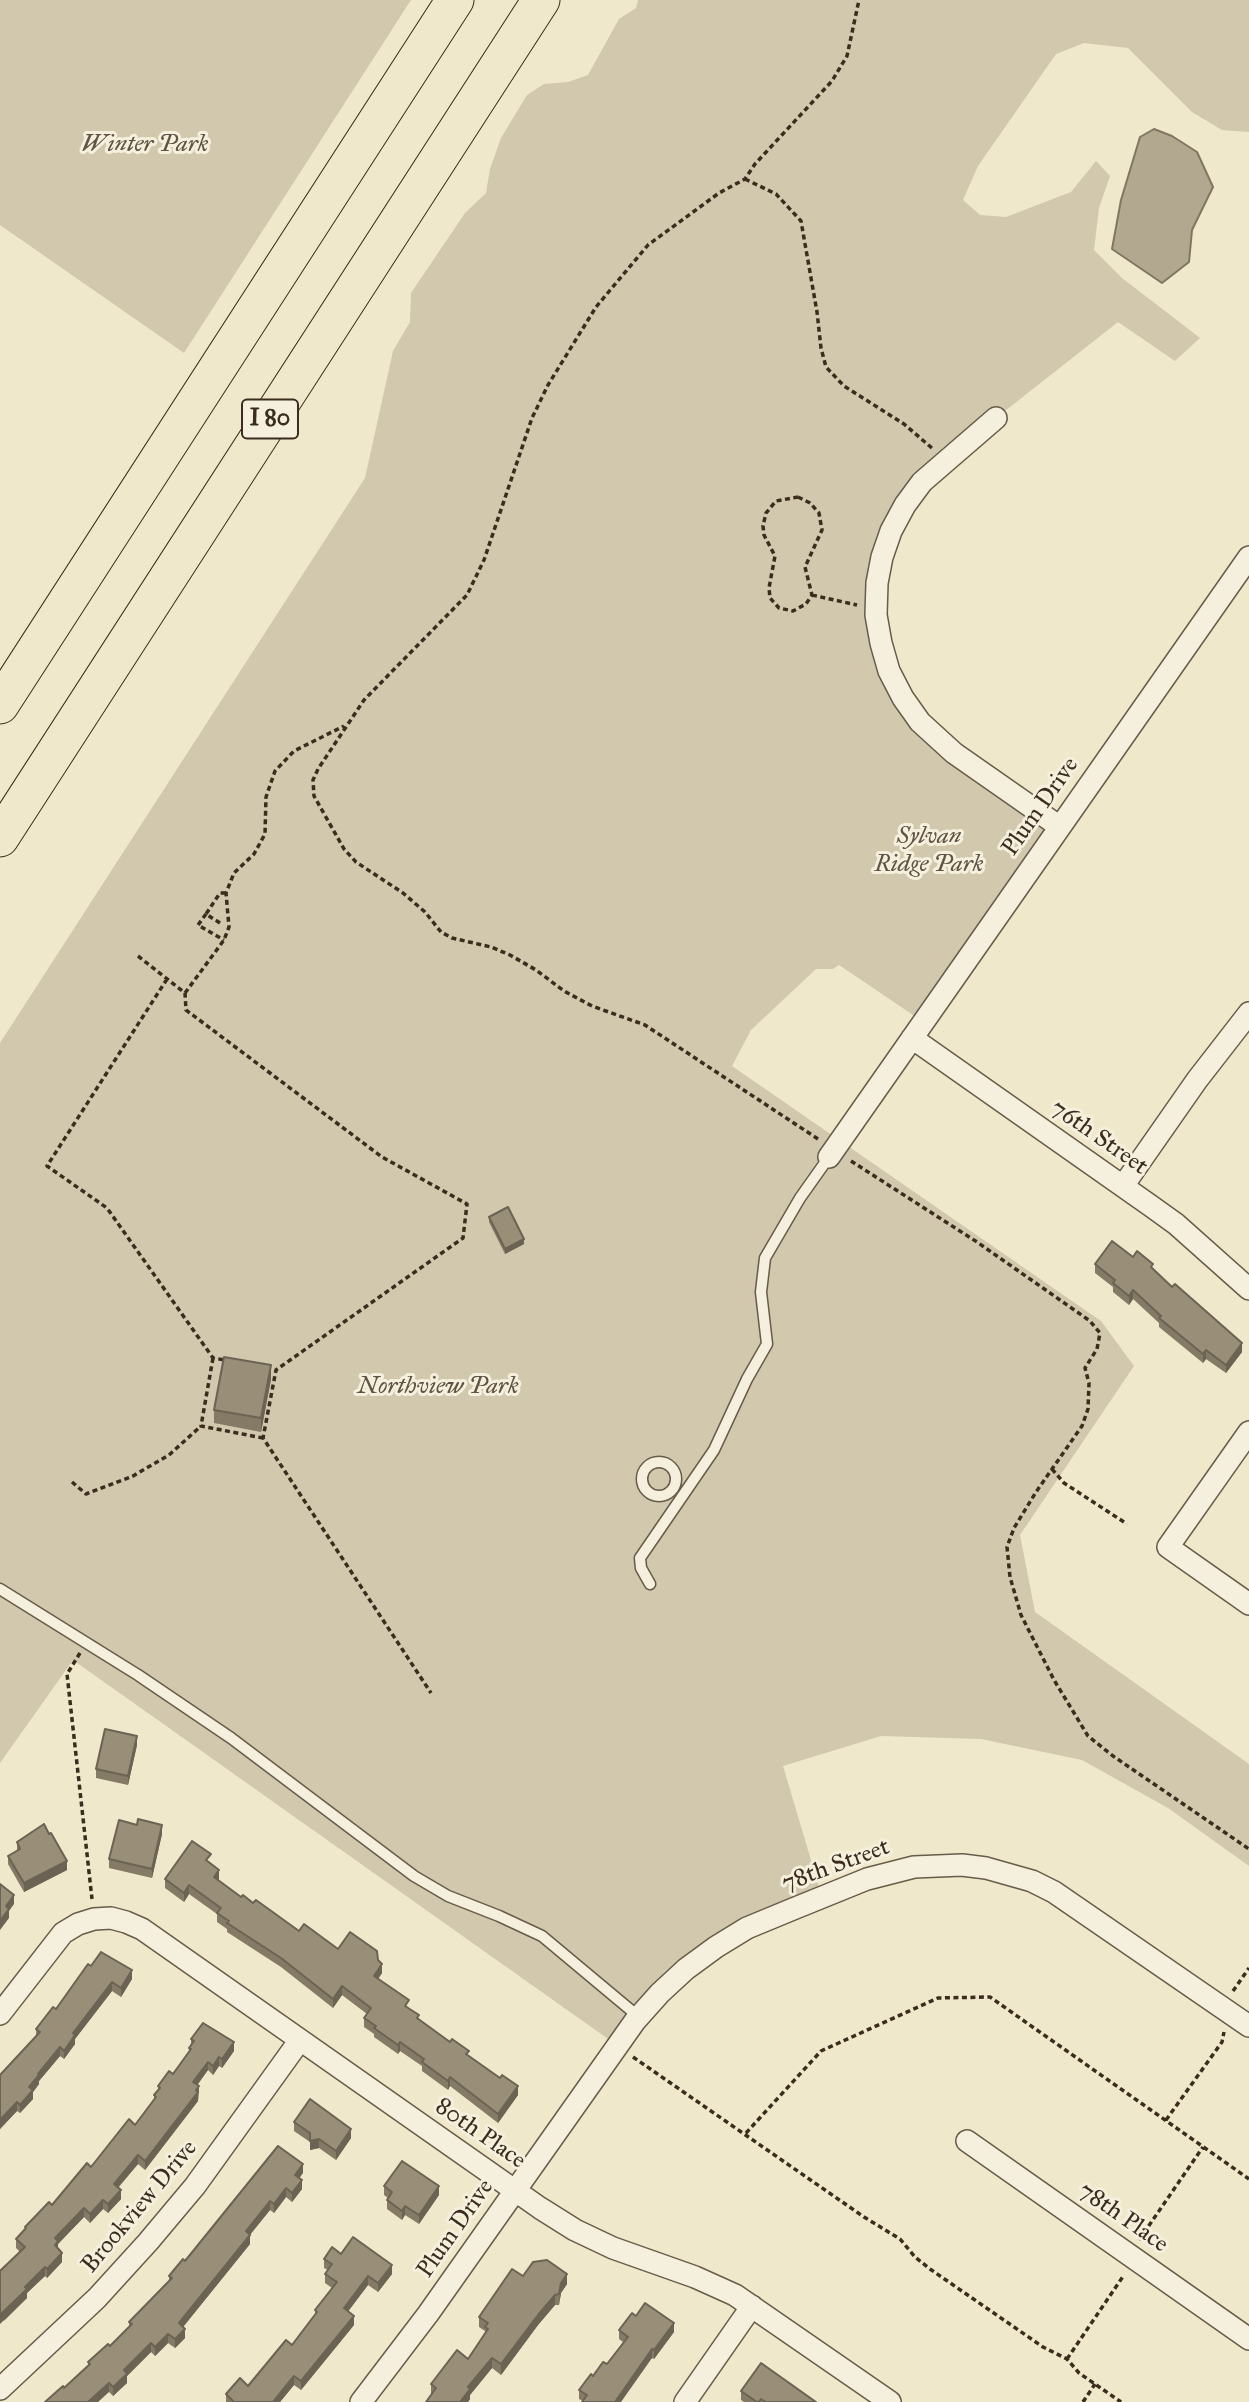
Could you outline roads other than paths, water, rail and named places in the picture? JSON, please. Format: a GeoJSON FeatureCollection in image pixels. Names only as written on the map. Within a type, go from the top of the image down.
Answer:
{"type":"FeatureCollection","features":[{"type":"Feature","properties":{"kind":"highway"},"geometry":{"type":"LineString","coordinates":[[0,705],[455,0]]}},
{"type":"Feature","properties":{"kind":"highway","name":"I 80"},"geometry":{"type":"LineString","coordinates":[[0,838],[541,0]]}},
{"type":"Feature","properties":{"kind":"street"},"geometry":{"type":"LineString","coordinates":[[996,418],[922,482],[891,531],[880,570],[877,606],[880,643],[889,671],[920,722],[954,753],[1060,827]]}},
{"type":"Feature","properties":{"kind":"street","name":"Plum Drive"},"geometry":{"type":"LineString","coordinates":[[831,1153],[1249,557]]}},
{"type":"Feature","properties":{"kind":"street"},"geometry":{"type":"LineString","coordinates":[[1123,1186],[1197,1080],[1249,1013]]}},
{"type":"Feature","properties":{"kind":"street","name":"76th Street"},"geometry":{"type":"LineString","coordinates":[[912,1038],[1176,1224],[1249,1289]]}},
{"type":"Feature","properties":{"kind":"street"},"geometry":{"type":"LineString","coordinates":[[1249,1432],[1168,1547],[1249,1604]]}},
{"type":"Feature","properties":{"kind":"street","name":"78th Street"},"geometry":{"type":"LineString","coordinates":[[639,2017],[687,1969],[747,1928],[867,1879],[914,1867],[962,1865],[986,1868],[1054,1892],[1235,2016]]}},
{"type":"Feature","properties":{"kind":"street","name":"80th Place"},"geometry":{"type":"LineString","coordinates":[[0,2014],[64,1933],[78,1924],[94,1919],[111,1918],[126,1922],[142,1930],[515,2191],[584,2235],[695,2277],[752,2305],[890,2402]]}},
{"type":"Feature","properties":{"kind":"street","name":"Plum Drive"},"geometry":{"type":"LineString","coordinates":[[361,2402],[428,2314],[639,2017]]}},
{"type":"Feature","properties":{"kind":"street","name":"Brookview Drive"},"geometry":{"type":"LineString","coordinates":[[0,2389],[97,2298],[148,2242],[195,2186],[300,2040]]}},
{"type":"Feature","properties":{"kind":"street","name":"78th Place"},"geometry":{"type":"LineString","coordinates":[[967,2141],[1249,2339]]}},
{"type":"Feature","properties":{"kind":"street"},"geometry":{"type":"LineString","coordinates":[[685,2402],[752,2305]]}},
{"type":"Feature","properties":{"kind":"lane"},"geometry":{"type":"LineString","coordinates":[[650,1584],[641,1568],[640,1559],[677,1491],[714,1450],[747,1379],[767,1344],[761,1292],[765,1258],[800,1198],[831,1153]]}},
{"type":"Feature","properties":{"kind":"lane"},"geometry":{"type":"LineString","coordinates":[[0,1589],[138,1675],[231,1738],[414,1877],[448,1896],[542,1936],[639,2017]]}},
{"type":"Feature","properties":{"kind":"park label","name":"Winter Park"},"geometry":{"type":"Point","coordinates":[145,145]}},
{"type":"Feature","properties":{"kind":"park label","name":"Sylvan Ridge Park"},"geometry":{"type":"Point","coordinates":[929,851]}},
{"type":"Feature","properties":{"kind":"park label","name":"Northview Park"},"geometry":{"type":"Point","coordinates":[438,1387]}}]}
